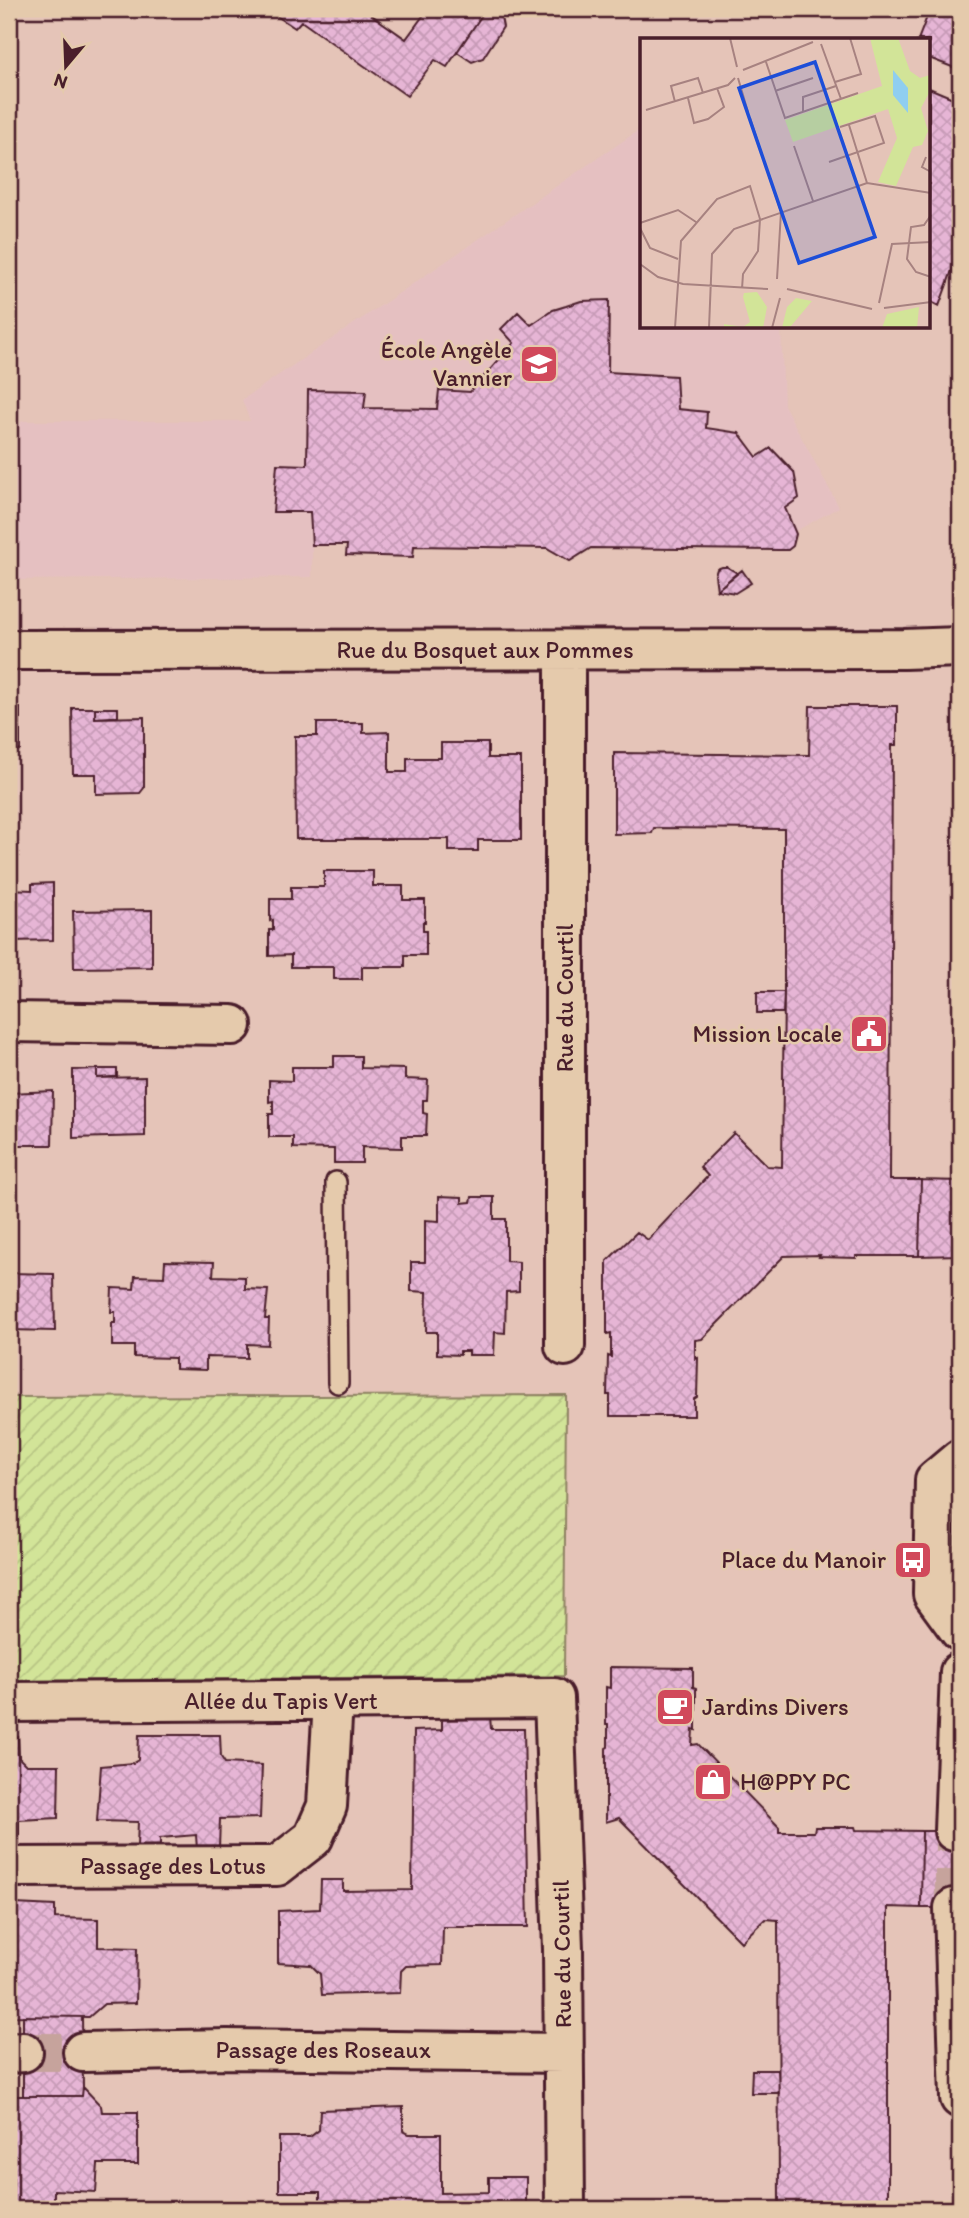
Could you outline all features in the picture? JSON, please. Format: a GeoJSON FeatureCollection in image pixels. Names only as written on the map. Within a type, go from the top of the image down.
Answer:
{"type":"FeatureCollection","features":[{"type":"Feature","properties":{"kind":"street","name":"Rue du Bosquet aux Pommes"},"geometry":{"type":"LineString","coordinates":[[9,650],[960,647]]}},
{"type":"Feature","properties":{"kind":"street","name":"Rue du Courtil"},"geometry":{"type":"LineString","coordinates":[[565,650],[565,1346]]}},
{"type":"Feature","properties":{"kind":"street"},"geometry":{"type":"LineString","coordinates":[[9,1022],[232,1024]]}},
{"type":"Feature","properties":{"kind":"street"},"geometry":{"type":"LineString","coordinates":[[960,1459],[934,1480],[933,1594],[960,1631]]}},
{"type":"Feature","properties":{"kind":"street"},"geometry":{"type":"LineString","coordinates":[[954,1831],[960,1672]]}},
{"type":"Feature","properties":{"kind":"street","name":"Rue du Courtil"},"geometry":{"type":"LineString","coordinates":[[554,1698],[563,1949],[565,2209]]}},
{"type":"Feature","properties":{"kind":"street","name":"Allée du Tapis Vert"},"geometry":{"type":"LineString","coordinates":[[9,1702],[554,1698]]}},
{"type":"Feature","properties":{"kind":"street","name":"Passage des Lotus"},"geometry":{"type":"LineString","coordinates":[[9,1867],[277,1866],[313,1838],[327,1806],[333,1701]]}},
{"type":"Feature","properties":{"kind":"street"},"geometry":{"type":"LineString","coordinates":[[954,1908],[960,2098]]}},
{"type":"Feature","properties":{"kind":"street","name":"Passage des Roseaux"},"geometry":{"type":"LineString","coordinates":[[83,2052],[227,2049],[564,2053]]}},
{"type":"Feature","properties":{"kind":"lane"},"geometry":{"type":"LineString","coordinates":[[335,1182],[338,1383]]}},
{"type":"Feature","properties":{"kind":"shaded area","name":"École Angèle Vannier"},"geometry":{"type":"Polygon","coordinates":[[[640,129],[640,329],[781,329],[784,405],[839,507],[796,531],[793,546],[788,550],[591,548],[570,561],[547,548],[414,546],[413,557],[346,555],[346,545],[312,545],[312,577],[9,580],[9,445],[22,421],[250,421],[242,400],[640,129]]]}},
{"type":"Feature","properties":{"kind":"green space"},"geometry":{"type":"Polygon","coordinates":[[[566,1395],[564,1676],[9,1681],[9,1397],[566,1395]]]}},
{"type":"Feature","properties":{"kind":"building"},"geometry":{"type":"Polygon","coordinates":[[[266,9],[363,9],[406,39],[428,9],[486,9],[447,67],[435,60],[407,96],[301,21],[295,28],[266,9]]]}},
{"type":"Feature","properties":{"kind":"building"},"geometry":{"type":"Polygon","coordinates":[[[486,9],[501,17],[503,27],[483,58],[472,62],[457,52],[486,9]]]}},
{"type":"Feature","properties":{"kind":"building"},"geometry":{"type":"Polygon","coordinates":[[[930,9],[960,9],[960,70],[930,58],[930,38],[919,38],[930,9]]]}},
{"type":"Feature","properties":{"kind":"building"},"geometry":{"type":"Polygon","coordinates":[[[930,88],[960,101],[960,258],[953,268],[939,306],[930,302],[930,88]]]}},
{"type":"Feature","properties":{"kind":"building"},"geometry":{"type":"Polygon","coordinates":[[[609,300],[608,372],[676,376],[678,409],[707,412],[706,428],[739,433],[757,457],[771,448],[794,472],[799,498],[785,508],[796,534],[793,546],[788,550],[591,548],[570,561],[547,548],[414,546],[413,557],[346,555],[347,545],[312,545],[310,512],[273,512],[277,464],[307,465],[308,390],[366,391],[364,408],[437,409],[439,390],[470,392],[514,343],[501,329],[518,312],[531,325],[553,310],[581,301],[609,300]]]}},
{"type":"Feature","properties":{"kind":"building"},"geometry":{"type":"Polygon","coordinates":[[[722,567],[737,573],[717,590],[715,575],[717,569],[722,567]]]}},
{"type":"Feature","properties":{"kind":"building"},"geometry":{"type":"Polygon","coordinates":[[[742,570],[751,583],[735,593],[717,590],[742,570]]]}},
{"type":"Feature","properties":{"kind":"building"},"geometry":{"type":"Polygon","coordinates":[[[810,706],[897,706],[897,745],[892,745],[890,1180],[921,1180],[919,1256],[784,1256],[702,1339],[695,1340],[695,1359],[698,1358],[694,1416],[610,1416],[610,1395],[607,1395],[611,1333],[607,1334],[607,1261],[637,1232],[648,1240],[708,1176],[700,1167],[734,1133],[767,1166],[782,1167],[784,992],[784,829],[654,828],[652,833],[614,834],[614,753],[809,755],[810,706]]]}},
{"type":"Feature","properties":{"kind":"building"},"geometry":{"type":"Polygon","coordinates":[[[9,708],[20,708],[20,750],[9,751],[9,708]]]}},
{"type":"Feature","properties":{"kind":"building"},"geometry":{"type":"Polygon","coordinates":[[[72,708],[95,708],[95,718],[144,717],[144,788],[140,793],[96,794],[96,774],[73,774],[72,708]]]}},
{"type":"Feature","properties":{"kind":"building"},"geometry":{"type":"Polygon","coordinates":[[[95,708],[118,708],[118,717],[95,718],[95,708]]]}},
{"type":"Feature","properties":{"kind":"building"},"geometry":{"type":"Polygon","coordinates":[[[317,723],[363,723],[363,733],[389,732],[389,772],[407,772],[407,758],[441,758],[441,743],[488,743],[488,758],[521,758],[521,840],[478,840],[478,851],[449,851],[449,839],[296,839],[295,736],[317,736],[317,723]]]}},
{"type":"Feature","properties":{"kind":"building"},"geometry":{"type":"Polygon","coordinates":[[[324,871],[373,871],[373,886],[403,886],[403,900],[425,900],[423,931],[426,931],[426,955],[405,955],[405,967],[362,967],[362,979],[334,979],[334,967],[291,967],[291,955],[269,956],[269,930],[273,930],[273,920],[270,921],[270,899],[291,899],[291,887],[324,887],[324,871]]]}},
{"type":"Feature","properties":{"kind":"building"},"geometry":{"type":"Polygon","coordinates":[[[53,883],[53,940],[12,941],[12,947],[9,947],[9,889],[32,890],[32,884],[53,883]]]}},
{"type":"Feature","properties":{"kind":"building"},"geometry":{"type":"Polygon","coordinates":[[[152,910],[152,967],[74,968],[73,911],[152,910]]]}},
{"type":"Feature","properties":{"kind":"building"},"geometry":{"type":"Polygon","coordinates":[[[757,992],[784,992],[783,1013],[757,1013],[757,992]]]}},
{"type":"Feature","properties":{"kind":"building"},"geometry":{"type":"Polygon","coordinates":[[[334,1056],[361,1056],[361,1068],[405,1069],[405,1079],[428,1080],[427,1100],[423,1100],[423,1113],[427,1114],[426,1136],[402,1136],[402,1148],[362,1147],[362,1163],[334,1163],[334,1149],[293,1148],[293,1137],[269,1137],[269,1114],[273,1114],[273,1101],[269,1102],[269,1080],[292,1081],[292,1067],[334,1067],[334,1056]]]}},
{"type":"Feature","properties":{"kind":"building"},"geometry":{"type":"Polygon","coordinates":[[[97,1069],[97,1078],[145,1077],[145,1136],[73,1138],[73,1070],[97,1069]]]}},
{"type":"Feature","properties":{"kind":"building"},"geometry":{"type":"Polygon","coordinates":[[[97,1069],[117,1069],[117,1077],[97,1078],[97,1069]]]}},
{"type":"Feature","properties":{"kind":"building"},"geometry":{"type":"Polygon","coordinates":[[[53,1091],[52,1145],[9,1145],[9,1093],[53,1091]]]}},
{"type":"Feature","properties":{"kind":"building"},"geometry":{"type":"Polygon","coordinates":[[[921,1180],[960,1181],[960,1255],[919,1256],[921,1180]]]}},
{"type":"Feature","properties":{"kind":"building"},"geometry":{"type":"Polygon","coordinates":[[[439,1196],[462,1197],[462,1203],[471,1202],[472,1197],[494,1197],[494,1219],[506,1219],[506,1261],[519,1262],[519,1291],[506,1292],[505,1333],[495,1332],[494,1355],[469,1355],[469,1351],[460,1351],[460,1355],[437,1354],[437,1332],[426,1332],[427,1292],[411,1291],[411,1262],[425,1262],[425,1220],[439,1221],[439,1196]]]}},
{"type":"Feature","properties":{"kind":"building"},"geometry":{"type":"Polygon","coordinates":[[[165,1261],[214,1262],[213,1276],[245,1277],[245,1289],[268,1290],[265,1319],[269,1319],[268,1345],[247,1344],[247,1358],[206,1357],[206,1370],[175,1369],[175,1358],[134,1357],[134,1346],[112,1346],[115,1312],[111,1312],[112,1288],[134,1289],[135,1276],[164,1277],[165,1261]]]}},
{"type":"Feature","properties":{"kind":"building"},"geometry":{"type":"Polygon","coordinates":[[[9,1273],[54,1274],[55,1331],[9,1330],[9,1273]]]}},
{"type":"Feature","properties":{"kind":"building"},"geometry":{"type":"Polygon","coordinates":[[[610,1667],[693,1668],[696,1730],[693,1729],[692,1745],[698,1744],[779,1827],[779,1832],[814,1832],[815,1827],[922,1831],[921,1908],[888,1907],[888,2209],[779,2209],[778,1920],[765,1919],[741,1942],[619,1818],[606,1822],[606,1687],[610,1688],[610,1667]]]}},
{"type":"Feature","properties":{"kind":"building"},"geometry":{"type":"Polygon","coordinates":[[[490,1716],[491,1729],[524,1729],[528,1927],[443,1927],[442,1965],[406,1966],[401,1971],[400,1993],[322,1995],[320,1974],[311,1965],[278,1963],[278,1911],[320,1909],[321,1880],[343,1880],[343,1891],[412,1890],[414,1731],[442,1730],[442,1717],[490,1716]]]}},
{"type":"Feature","properties":{"kind":"building"},"geometry":{"type":"Polygon","coordinates":[[[139,1735],[220,1735],[221,1757],[225,1763],[262,1765],[260,1818],[220,1819],[219,1848],[197,1849],[196,1835],[160,1838],[160,1847],[137,1846],[138,1822],[97,1821],[101,1766],[133,1763],[138,1760],[139,1735]]]}},
{"type":"Feature","properties":{"kind":"building"},"geometry":{"type":"Polygon","coordinates":[[[9,1737],[18,1737],[19,1758],[26,1765],[59,1765],[58,1818],[19,1820],[19,1848],[9,1847],[9,1737]]]}},
{"type":"Feature","properties":{"kind":"building"},"geometry":{"type":"Polygon","coordinates":[[[922,1831],[960,1831],[960,1908],[921,1908],[922,1831]]]}},
{"type":"Feature","properties":{"kind":"building"},"geometry":{"type":"Polygon","coordinates":[[[15,1904],[55,1906],[55,1918],[98,1919],[98,1947],[137,1948],[136,2003],[104,2004],[89,2017],[9,2016],[9,1933],[14,1933],[15,1904]]]}},
{"type":"Feature","properties":{"kind":"building"},"geometry":{"type":"Polygon","coordinates":[[[23,2016],[82,2017],[82,2096],[23,2096],[23,2016]]]}},
{"type":"Feature","properties":{"kind":"building"},"geometry":{"type":"Polygon","coordinates":[[[752,2070],[778,2070],[779,2093],[751,2093],[752,2070]]]}},
{"type":"Feature","properties":{"kind":"building"},"geometry":{"type":"Polygon","coordinates":[[[83,2087],[101,2106],[102,2112],[138,2112],[138,2164],[98,2164],[96,2192],[54,2190],[54,2205],[12,2206],[13,2178],[9,2178],[9,2096],[82,2096],[83,2087]]]}},
{"type":"Feature","properties":{"kind":"building"},"geometry":{"type":"Polygon","coordinates":[[[403,2107],[403,2131],[409,2134],[441,2134],[441,2193],[489,2192],[489,2177],[526,2177],[526,2209],[320,2209],[320,2192],[279,2192],[279,2137],[310,2137],[319,2130],[320,2110],[403,2107]]]}},
{"type":"Feature","properties":{"kind":"tunnel"},"geometry":{"type":"LineString","coordinates":[[954,1831],[954,1908]]}},
{"type":"Feature","properties":{"kind":"tunnel"},"geometry":{"type":"LineString","coordinates":[[23,2052],[83,2052]]}},
{"type":"Feature","properties":{"kind":"place","name":"École Angèle Vannier"},"geometry":{"type":"Point","coordinates":[539,364]}},
{"type":"Feature","properties":{"kind":"place","name":"Mission Locale"},"geometry":{"type":"Point","coordinates":[869,1034]}},
{"type":"Feature","properties":{"kind":"place","name":"Place du Manoir"},"geometry":{"type":"Point","coordinates":[913,1560]}},
{"type":"Feature","properties":{"kind":"place","name":"Jardins Divers"},"geometry":{"type":"Point","coordinates":[675,1707]}},
{"type":"Feature","properties":{"kind":"place","name":"H@PPY PC"},"geometry":{"type":"Point","coordinates":[713,1782]}}]}
